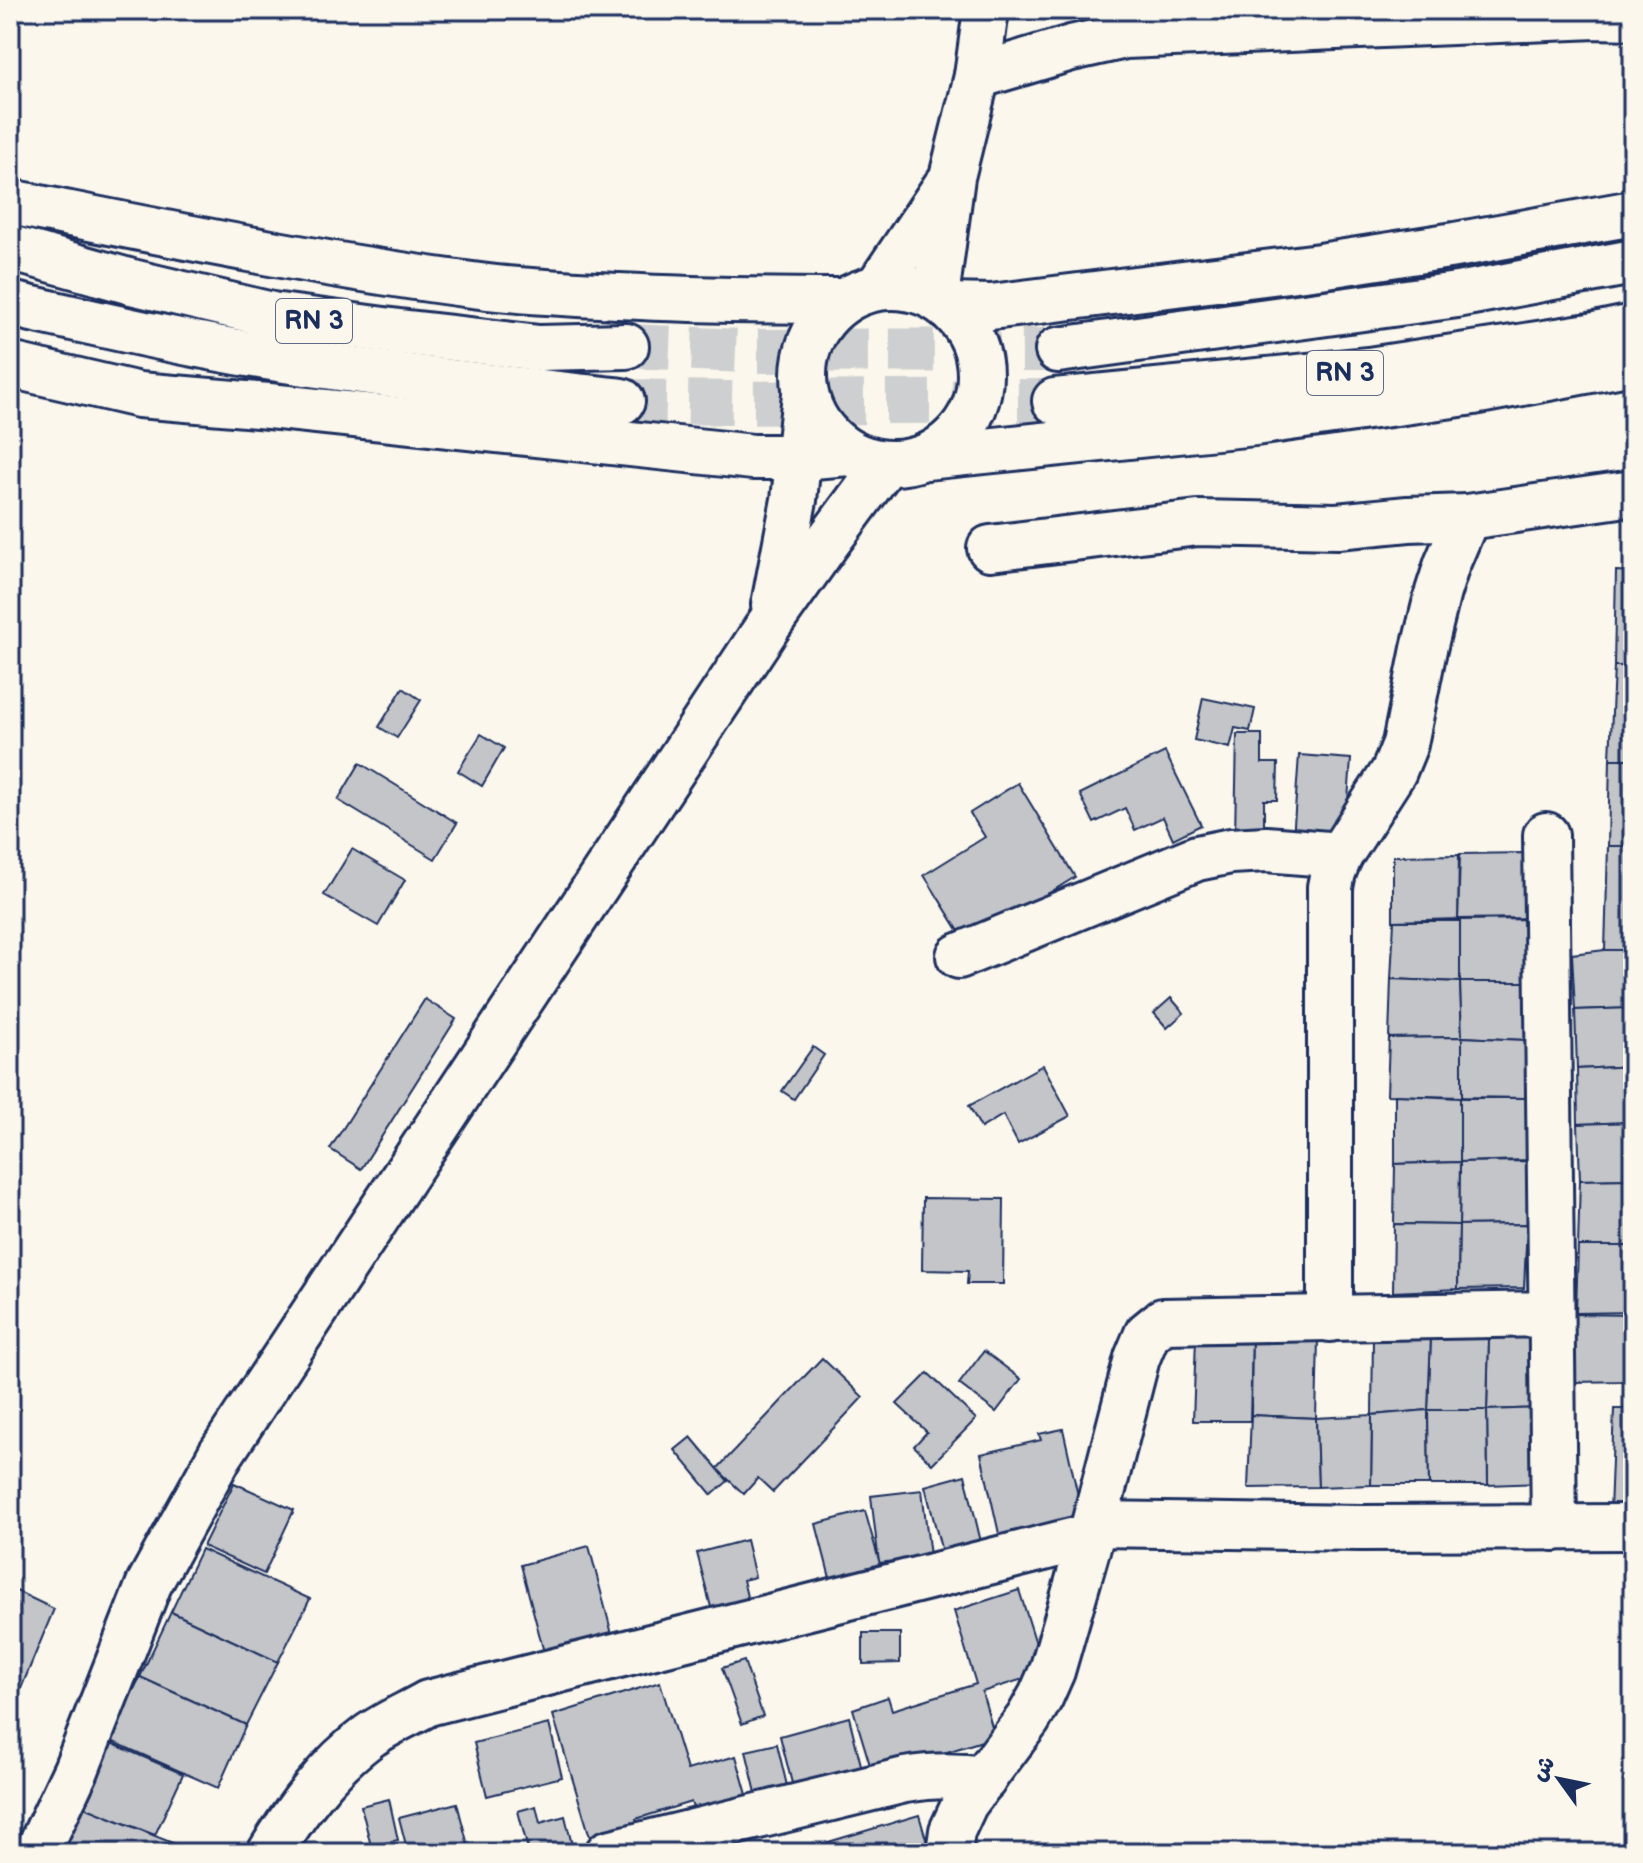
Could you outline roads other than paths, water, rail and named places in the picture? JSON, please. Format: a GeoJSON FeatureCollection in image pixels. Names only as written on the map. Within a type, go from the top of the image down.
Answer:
{"type":"FeatureCollection","features":[{"type":"Feature","properties":{"kind":"main road"},"geometry":{"type":"LineString","coordinates":[[943,302],[952,177],[977,76],[986,10]]}},
{"type":"Feature","properties":{"kind":"main road"},"geometry":{"type":"LineString","coordinates":[[977,76],[1071,48],[1125,36],[1633,17]]}},
{"type":"Feature","properties":{"kind":"main road"},"geometry":{"type":"LineString","coordinates":[[768,626],[787,542],[800,457],[804,367],[810,341],[823,319],[861,294],[952,177]]}},
{"type":"Feature","properties":{"kind":"main road"},"geometry":{"type":"LineString","coordinates":[[10,202],[266,253],[482,287],[670,298],[861,294],[898,286],[970,308],[1320,266],[1633,213]]}},
{"type":"Feature","properties":{"kind":"main road","name":"RN 3"},"geometry":{"type":"LineString","coordinates":[[10,248],[132,282],[272,315],[539,348],[626,346]]}},
{"type":"Feature","properties":{"kind":"main road","name":"RN 3"},"geometry":{"type":"LineString","coordinates":[[1058,350],[1457,295],[1633,262]]}},
{"type":"Feature","properties":{"kind":"main road"},"geometry":{"type":"LineString","coordinates":[[805,394],[821,428],[834,441],[887,458],[943,447],[970,416],[978,398],[981,378],[980,358],[973,339],[963,321],[943,302]]}},
{"type":"Feature","properties":{"kind":"main road","name":"RN 3"},"geometry":{"type":"LineString","coordinates":[[10,304],[128,331],[266,357],[622,401]]}},
{"type":"Feature","properties":{"kind":"main road","name":"RN 3"},"geometry":{"type":"LineString","coordinates":[[1055,401],[1369,370],[1633,327]]}},
{"type":"Feature","properties":{"kind":"main road"},"geometry":{"type":"LineString","coordinates":[[10,365],[139,395],[753,457],[887,458],[1255,423],[1474,392],[1633,362]]}},
{"type":"Feature","properties":{"kind":"main road"},"geometry":{"type":"LineString","coordinates":[[37,1853],[76,1770],[149,1584],[220,1455],[768,626],[887,458]]}},
{"type":"Feature","properties":{"kind":"main road"},"geometry":{"type":"LineString","coordinates":[[990,548],[1198,523],[1337,526],[1467,517],[1633,493]]}},
{"type":"Feature","properties":{"kind":"main road"},"geometry":{"type":"LineString","coordinates":[[1330,1319],[1329,903],[1333,872],[1340,855],[1394,771],[1405,744],[1438,592],[1467,517]]}},
{"type":"Feature","properties":{"kind":"main road"},"geometry":{"type":"LineString","coordinates":[[1546,835],[1554,1528]]}},
{"type":"Feature","properties":{"kind":"main road"},"geometry":{"type":"LineString","coordinates":[[959,956],[1197,858],[1231,851],[1266,849],[1340,855]]}},
{"type":"Feature","properties":{"kind":"main road"},"geometry":{"type":"LineString","coordinates":[[949,1853],[952,1831],[965,1803],[1028,1719],[1052,1671],[1093,1530],[1137,1358],[1147,1334],[1163,1321],[1551,1314]]}},
{"type":"Feature","properties":{"kind":"main road"},"geometry":{"type":"LineString","coordinates":[[270,1853],[292,1817],[332,1767],[370,1735],[428,1703],[1093,1530],[1633,1527]]}},
{"type":"Feature","properties":{"kind":"main road"},"geometry":{"type":"LineString","coordinates":[[608,1853],[924,1776],[984,1779]]}},
{"type":"Feature","properties":{"kind":"tunnel"},"geometry":{"type":"LineString","coordinates":[[626,346],[745,351],[1058,350]]}},
{"type":"Feature","properties":{"kind":"tunnel"},"geometry":{"type":"LineString","coordinates":[[622,401],[1055,401]]}}]}
